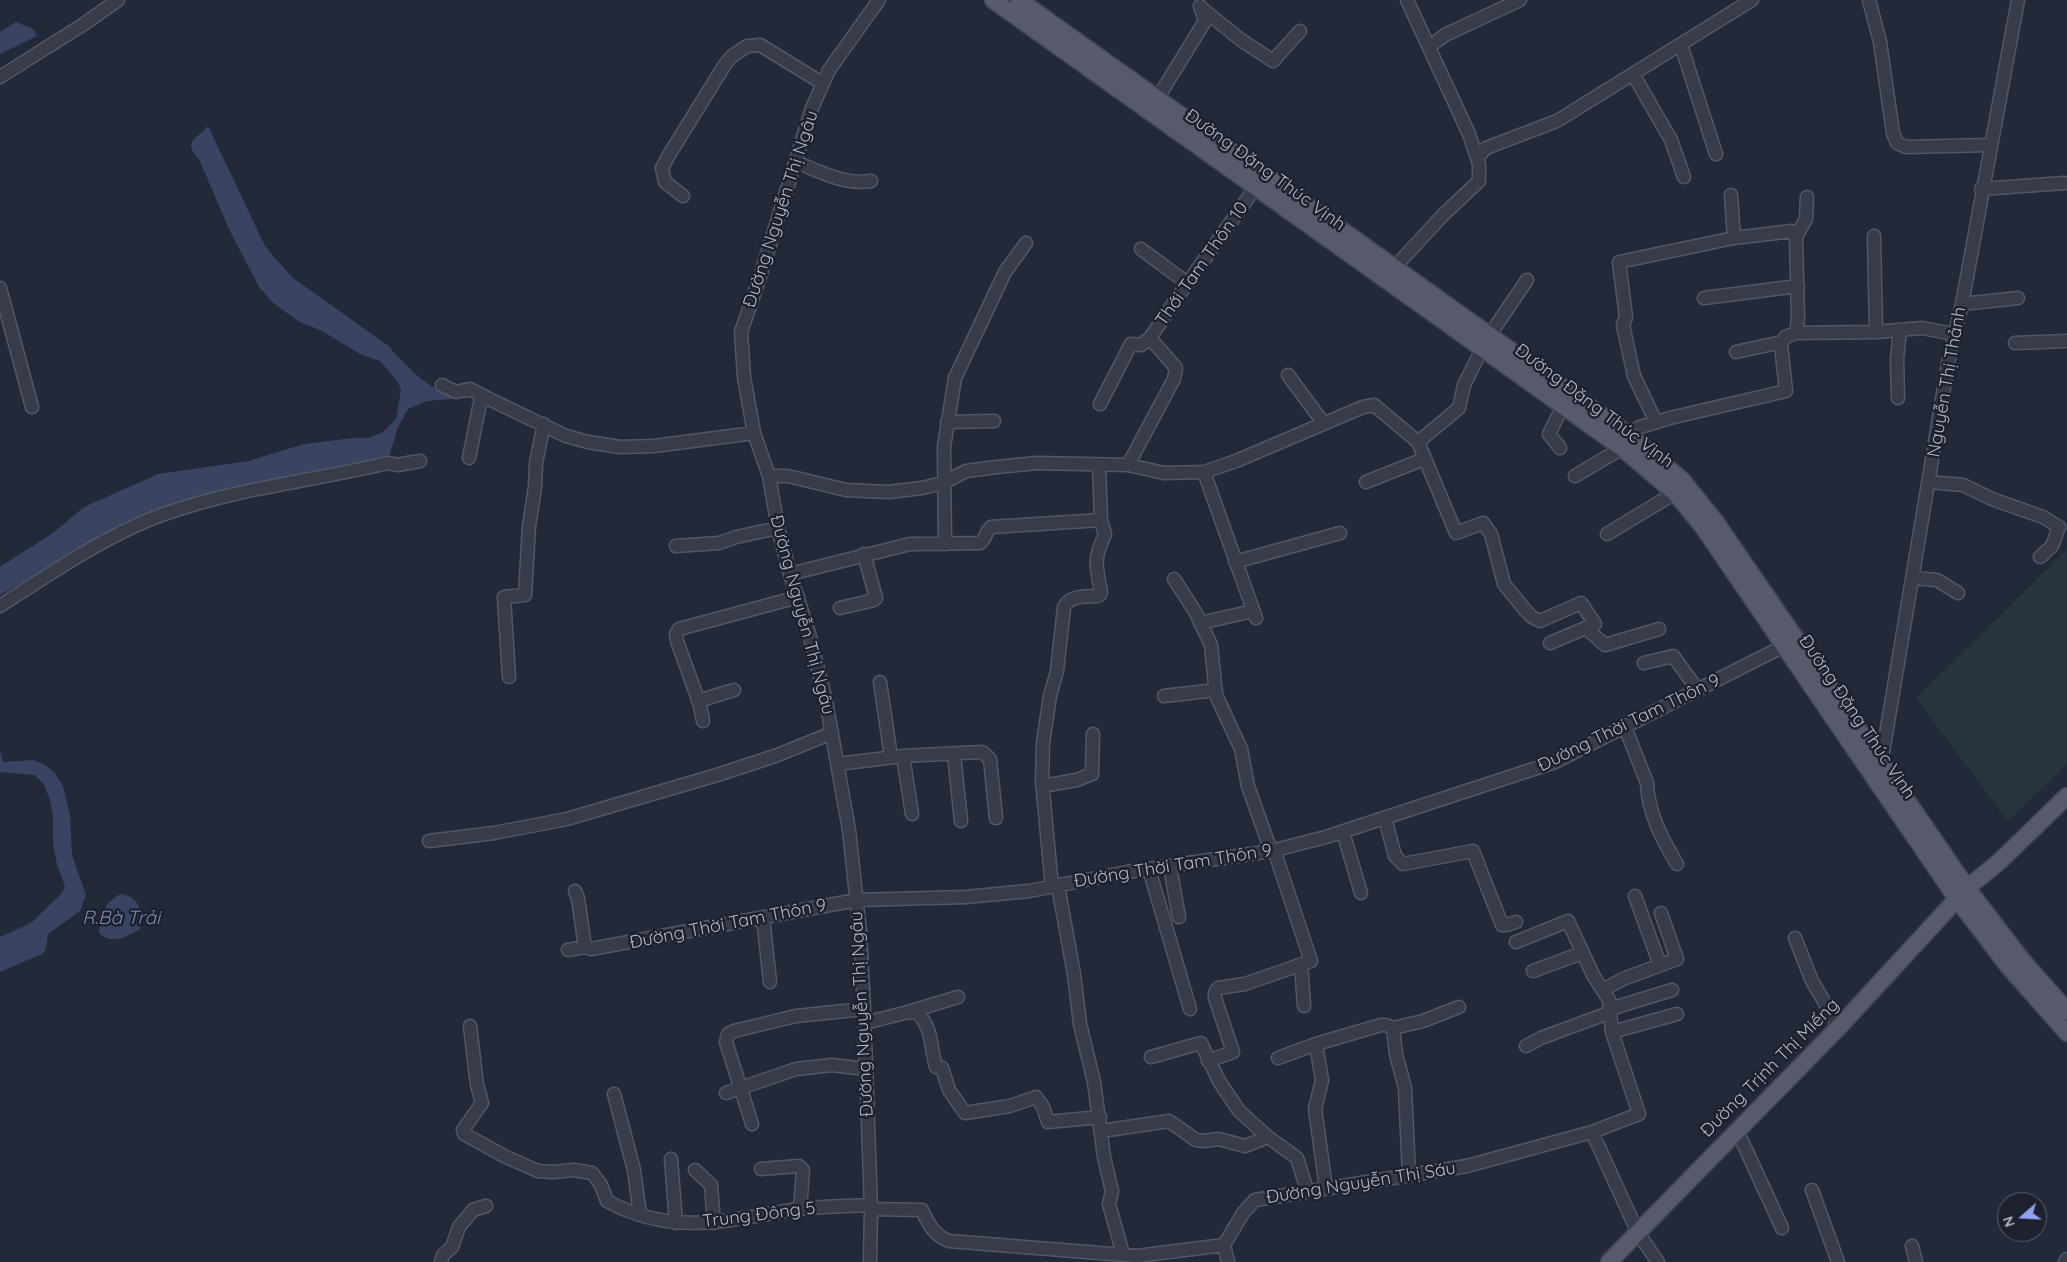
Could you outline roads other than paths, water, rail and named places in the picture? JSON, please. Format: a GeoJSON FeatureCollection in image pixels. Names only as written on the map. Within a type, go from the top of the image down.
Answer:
{"type":"FeatureCollection","features":[{"type":"Feature","properties":{"kind":"main road","name":"Đường Đặng Thúc Vịnh"},"geometry":{"type":"LineString","coordinates":[[993,0],[1255,188],[1486,342],[1625,441],[1675,493],[1703,527],[1784,646],[1962,893],[2067,1011]]}},
{"type":"Feature","properties":{"kind":"main road","name":"Đường Đặng Thúc Vịnh"},"geometry":{"type":"LineString","coordinates":[[1018,0],[1394,268],[1563,406],[1665,464],[1698,498],[1881,764],[1962,893],[2020,980],[2067,1033]]}},
{"type":"Feature","properties":{"kind":"main road","name":"Đường Trịnh Thị Miếng"},"geometry":{"type":"LineString","coordinates":[[1610,1262],[1734,1132],[1839,1027],[1962,893],[2000,861],[2067,796]]}},
{"type":"Feature","properties":{"kind":"street"},"geometry":{"type":"LineString","coordinates":[[0,77],[84,24],[118,0]]}},
{"type":"Feature","properties":{"kind":"street","name":"Đường Nguyễn Thị Ngâu"},"geometry":{"type":"LineString","coordinates":[[870,1262],[871,1207],[865,1023],[857,900],[832,733],[809,633],[790,574],[778,528],[769,476],[754,433],[744,377],[741,332],[812,108],[822,83],[879,0]]}},
{"type":"Feature","properties":{"kind":"street"},"geometry":{"type":"LineString","coordinates":[[1394,268],[1442,215],[1478,181],[1479,164],[1469,134],[1407,0]]}},
{"type":"Feature","properties":{"kind":"street"},"geometry":{"type":"LineString","coordinates":[[1429,47],[1445,35],[1520,0]]}},
{"type":"Feature","properties":{"kind":"street"},"geometry":{"type":"LineString","coordinates":[[1477,158],[1486,148],[1557,121],[1751,0]]}},
{"type":"Feature","properties":{"kind":"street"},"geometry":{"type":"LineString","coordinates":[[1869,0],[1880,42],[1893,132],[1897,142],[1906,147],[1990,145]]}},
{"type":"Feature","properties":{"kind":"street","name":"Nguyễn Thị Thảnh"},"geometry":{"type":"LineString","coordinates":[[1881,764],[1954,334],[1962,304],[2018,0]]}},
{"type":"Feature","properties":{"kind":"street"},"geometry":{"type":"LineString","coordinates":[[1157,99],[1205,21],[1199,3]]}},
{"type":"Feature","properties":{"kind":"street"},"geometry":{"type":"LineString","coordinates":[[1199,3],[1241,40],[1273,60],[1300,31]]}},
{"type":"Feature","properties":{"kind":"street"},"geometry":{"type":"LineString","coordinates":[[683,196],[665,182],[662,168],[668,155],[724,66],[741,49],[747,46],[760,45],[822,83]]}},
{"type":"Feature","properties":{"kind":"street"},"geometry":{"type":"LineString","coordinates":[[1681,45],[1716,154]]}},
{"type":"Feature","properties":{"kind":"street"},"geometry":{"type":"LineString","coordinates":[[1633,74],[1671,140],[1684,177]]}},
{"type":"Feature","properties":{"kind":"street"},"geometry":{"type":"LineString","coordinates":[[796,162],[836,178],[858,183],[872,181]]}},
{"type":"Feature","properties":{"kind":"street"},"geometry":{"type":"LineString","coordinates":[[1982,190],[2064,183]]}},
{"type":"Feature","properties":{"kind":"street","name":"Thới Tam Thôn 10"},"geometry":{"type":"LineString","coordinates":[[1128,465],[1174,379],[1176,368],[1150,338],[1255,188]]}},
{"type":"Feature","properties":{"kind":"street"},"geometry":{"type":"LineString","coordinates":[[1731,195],[1734,238]]}},
{"type":"Feature","properties":{"kind":"street"},"geometry":{"type":"LineString","coordinates":[[1796,238],[1806,219],[1807,197]]}},
{"type":"Feature","properties":{"kind":"street"},"geometry":{"type":"LineString","coordinates":[[1656,422],[1634,376],[1626,342],[1623,325],[1626,317],[1619,262],[1734,238],[1792,231],[1796,238],[1798,286],[1796,332]]}},
{"type":"Feature","properties":{"kind":"street"},"geometry":{"type":"LineString","coordinates":[[1874,236],[1876,332]]}},
{"type":"Feature","properties":{"kind":"street"},"geometry":{"type":"LineString","coordinates":[[945,544],[944,446],[955,378],[1005,272],[1026,243]]}},
{"type":"Feature","properties":{"kind":"street"},"geometry":{"type":"LineString","coordinates":[[1141,249],[1187,283]]}},
{"type":"Feature","properties":{"kind":"street"},"geometry":{"type":"LineString","coordinates":[[1418,442],[1459,408],[1464,385],[1486,342],[1527,280]]}},
{"type":"Feature","properties":{"kind":"street"},"geometry":{"type":"LineString","coordinates":[[1704,298],[1798,286]]}},
{"type":"Feature","properties":{"kind":"street"},"geometry":{"type":"LineString","coordinates":[[0,288],[32,407]]}},
{"type":"Feature","properties":{"kind":"street"},"geometry":{"type":"LineString","coordinates":[[1962,304],[2018,298]]}},
{"type":"Feature","properties":{"kind":"street"},"geometry":{"type":"LineString","coordinates":[[1575,476],[1625,441],[1640,427],[1786,391],[1781,345],[1785,338],[1796,332],[1876,332],[1922,328],[1954,334]]}},
{"type":"Feature","properties":{"kind":"street"},"geometry":{"type":"LineString","coordinates":[[1898,398],[1897,359],[1900,330]]}},
{"type":"Feature","properties":{"kind":"street"},"geometry":{"type":"LineString","coordinates":[[1100,404],[1131,344],[1141,345],[1150,338]]}},
{"type":"Feature","properties":{"kind":"street"},"geometry":{"type":"LineString","coordinates":[[2015,343],[2067,341]]}},
{"type":"Feature","properties":{"kind":"street"},"geometry":{"type":"LineString","coordinates":[[1736,352],[1782,342]]}},
{"type":"Feature","properties":{"kind":"street"},"geometry":{"type":"LineString","coordinates":[[1288,375],[1324,424]]}},
{"type":"Feature","properties":{"kind":"street"},"geometry":{"type":"LineString","coordinates":[[442,385],[456,392],[470,389],[566,436],[620,447],[654,446],[754,433]]}},
{"type":"Feature","properties":{"kind":"street"},"geometry":{"type":"LineString","coordinates":[[470,458],[480,403],[487,398]]}},
{"type":"Feature","properties":{"kind":"street"},"geometry":{"type":"LineString","coordinates":[[769,476],[788,476],[846,490],[888,492],[922,488],[943,483],[966,471],[1037,463],[1128,465],[1164,473],[1204,472],[1236,462],[1324,424],[1374,405],[1418,442],[1456,533],[1483,523],[1491,534],[1504,584],[1532,617],[1540,621],[1581,603],[1596,624],[1550,643]]}},
{"type":"Feature","properties":{"kind":"street"},"geometry":{"type":"LineString","coordinates":[[1560,448],[1549,434],[1563,406]]}},
{"type":"Feature","properties":{"kind":"street"},"geometry":{"type":"LineString","coordinates":[[948,422],[994,421]]}},
{"type":"Feature","properties":{"kind":"street"},"geometry":{"type":"LineString","coordinates":[[509,677],[504,597],[525,595],[529,526],[535,487],[536,463],[544,424]]}},
{"type":"Feature","properties":{"kind":"street"},"geometry":{"type":"LineString","coordinates":[[1366,482],[1424,459]]}},
{"type":"Feature","properties":{"kind":"street"},"geometry":{"type":"LineString","coordinates":[[0,606],[100,545],[169,512],[229,496],[364,468],[389,463],[397,465],[420,461]]}},
{"type":"Feature","properties":{"kind":"street"},"geometry":{"type":"LineString","coordinates":[[1099,465],[1102,520],[1106,534],[1096,554],[1100,595],[1072,598],[1066,602],[1064,607],[1057,671],[1050,696],[1043,743],[1042,786],[1055,886],[1074,974],[1080,1024],[1094,1082],[1104,1157],[1112,1191],[1109,1204],[1123,1254]]}},
{"type":"Feature","properties":{"kind":"street"},"geometry":{"type":"LineString","coordinates":[[1200,623],[1254,614],[1204,472]]}},
{"type":"Feature","properties":{"kind":"street"},"geometry":{"type":"LineString","coordinates":[[1929,482],[1963,485],[1992,499],[2043,517],[2059,527],[2062,534],[2040,557]]}},
{"type":"Feature","properties":{"kind":"street"},"geometry":{"type":"LineString","coordinates":[[1606,534],[1675,493]]}},
{"type":"Feature","properties":{"kind":"street"},"geometry":{"type":"LineString","coordinates":[[790,574],[910,544],[980,543],[984,540],[987,530],[991,527],[1102,520]]}},
{"type":"Feature","properties":{"kind":"street"},"geometry":{"type":"LineString","coordinates":[[676,546],[718,543],[778,528]]}},
{"type":"Feature","properties":{"kind":"street"},"geometry":{"type":"LineString","coordinates":[[1235,562],[1340,534]]}},
{"type":"Feature","properties":{"kind":"street"},"geometry":{"type":"LineString","coordinates":[[840,608],[876,598],[864,554]]}},
{"type":"Feature","properties":{"kind":"street"},"geometry":{"type":"LineString","coordinates":[[1913,578],[1937,580],[1958,593]]}},
{"type":"Feature","properties":{"kind":"street"},"geometry":{"type":"LineString","coordinates":[[1174,579],[1211,645],[1216,695],[1241,749],[1248,786],[1273,851],[1311,961],[1245,984],[1218,988],[1214,993],[1215,998],[1233,1052],[1208,1061]]}},
{"type":"Feature","properties":{"kind":"street"},"geometry":{"type":"LineString","coordinates":[[703,721],[677,641],[676,634],[679,629],[798,597]]}},
{"type":"Feature","properties":{"kind":"street"},"geometry":{"type":"LineString","coordinates":[[1586,628],[1605,646],[1659,629]]}},
{"type":"Feature","properties":{"kind":"street","name":"Đường Thời Tam Thôn 9"},"geometry":{"type":"LineString","coordinates":[[568,950],[585,947],[591,949],[604,948],[857,900],[966,897],[1029,891],[1148,869],[1273,851],[1343,832],[1555,762],[1784,646]]}},
{"type":"Feature","properties":{"kind":"street"},"geometry":{"type":"LineString","coordinates":[[1644,663],[1673,656],[1698,690]]}},
{"type":"Feature","properties":{"kind":"street"},"geometry":{"type":"LineString","coordinates":[[880,682],[912,814]]}},
{"type":"Feature","properties":{"kind":"street"},"geometry":{"type":"LineString","coordinates":[[698,701],[734,690]]}},
{"type":"Feature","properties":{"kind":"street"},"geometry":{"type":"LineString","coordinates":[[1164,696],[1216,690]]}},
{"type":"Feature","properties":{"kind":"street"},"geometry":{"type":"LineString","coordinates":[[1625,727],[1646,783],[1658,830],[1677,864]]}},
{"type":"Feature","properties":{"kind":"street"},"geometry":{"type":"LineString","coordinates":[[429,841],[494,833],[567,819],[717,775],[775,756],[832,733]]}},
{"type":"Feature","properties":{"kind":"street"},"geometry":{"type":"LineString","coordinates":[[1042,786],[1077,780],[1092,774],[1093,734]]}},
{"type":"Feature","properties":{"kind":"street"},"geometry":{"type":"LineString","coordinates":[[838,764],[897,756],[982,752],[990,760],[996,818]]}},
{"type":"Feature","properties":{"kind":"street"},"geometry":{"type":"LineString","coordinates":[[954,754],[961,821]]}},
{"type":"Feature","properties":{"kind":"street"},"geometry":{"type":"LineString","coordinates":[[1384,818],[1396,856],[1403,864],[1472,851],[1502,925],[1516,922]]}},
{"type":"Feature","properties":{"kind":"street"},"geometry":{"type":"LineString","coordinates":[[1343,832],[1361,893]]}},
{"type":"Feature","properties":{"kind":"street"},"geometry":{"type":"LineString","coordinates":[[1170,867],[1179,917]]}},
{"type":"Feature","properties":{"kind":"street"},"geometry":{"type":"LineString","coordinates":[[1148,869],[1190,1009]]}},
{"type":"Feature","properties":{"kind":"street"},"geometry":{"type":"LineString","coordinates":[[574,891],[578,898],[585,947]]}},
{"type":"Feature","properties":{"kind":"street"},"geometry":{"type":"LineString","coordinates":[[1635,896],[1660,965]]}},
{"type":"Feature","properties":{"kind":"street"},"geometry":{"type":"LineString","coordinates":[[1603,990],[1623,979],[1677,959],[1661,913]]}},
{"type":"Feature","properties":{"kind":"street"},"geometry":{"type":"LineString","coordinates":[[763,917],[770,982]]}},
{"type":"Feature","properties":{"kind":"street"},"geometry":{"type":"LineString","coordinates":[[1516,942],[1568,921],[1582,953],[1609,1000],[1612,1032],[1676,1014]]}},
{"type":"Feature","properties":{"kind":"street"},"geometry":{"type":"LineString","coordinates":[[1795,938],[1812,981],[1839,1027]]}},
{"type":"Feature","properties":{"kind":"street"},"geometry":{"type":"LineString","coordinates":[[1533,971],[1582,953]]}},
{"type":"Feature","properties":{"kind":"street"},"geometry":{"type":"LineString","coordinates":[[1301,965],[1304,1006]]}},
{"type":"Feature","properties":{"kind":"street"},"geometry":{"type":"LineString","coordinates":[[1526,1046],[1541,1038],[1610,1011],[1672,990]]}},
{"type":"Feature","properties":{"kind":"street"},"geometry":{"type":"LineString","coordinates":[[865,1023],[958,997]]}},
{"type":"Feature","properties":{"kind":"street"},"geometry":{"type":"LineString","coordinates":[[1278,1058],[1316,1044],[1381,1025],[1393,1028],[1423,1021],[1459,1008]]}},
{"type":"Feature","properties":{"kind":"street"},"geometry":{"type":"LineString","coordinates":[[752,1124],[742,1087],[726,1042],[728,1034],[796,1016],[864,1009]]}},
{"type":"Feature","properties":{"kind":"street"},"geometry":{"type":"LineString","coordinates":[[908,1012],[918,1013],[926,1022],[936,1067],[942,1068],[949,1090],[965,1113],[1010,1106],[1036,1097],[1043,1107],[1048,1122],[1100,1118]]}},
{"type":"Feature","properties":{"kind":"street","name":"Trung Đông 5"},"geometry":{"type":"LineString","coordinates":[[470,1026],[477,1085],[482,1103],[463,1130],[464,1134],[506,1157],[538,1171],[574,1170],[592,1173],[601,1185],[606,1201],[623,1210],[664,1222],[714,1223],[800,1209],[871,1207]]}},
{"type":"Feature","properties":{"kind":"street"},"geometry":{"type":"LineString","coordinates":[[1393,1028],[1396,1054],[1405,1088],[1409,1175]]}},
{"type":"Feature","properties":{"kind":"street","name":"Đường Nguyễn Thị Sáu"},"geometry":{"type":"LineString","coordinates":[[1224,1245],[1243,1213],[1255,1200],[1307,1190],[1467,1166],[1592,1132],[1639,1114],[1612,1032]]}},
{"type":"Feature","properties":{"kind":"street"},"geometry":{"type":"LineString","coordinates":[[1151,1057],[1201,1043],[1208,1061],[1239,1111],[1268,1137],[1297,1158],[1307,1190]]}},
{"type":"Feature","properties":{"kind":"street"},"geometry":{"type":"LineString","coordinates":[[1316,1044],[1322,1080],[1315,1109],[1326,1188]]}},
{"type":"Feature","properties":{"kind":"street"},"geometry":{"type":"LineString","coordinates":[[726,1093],[796,1069],[832,1065],[866,1069]]}},
{"type":"Feature","properties":{"kind":"street"},"geometry":{"type":"LineString","coordinates":[[614,1094],[634,1170],[640,1214]]}},
{"type":"Feature","properties":{"kind":"street"},"geometry":{"type":"LineString","coordinates":[[1102,1131],[1169,1121],[1192,1139],[1203,1141],[1219,1139],[1245,1146],[1268,1137]]}},
{"type":"Feature","properties":{"kind":"street"},"geometry":{"type":"LineString","coordinates":[[1592,1132],[1638,1232],[1658,1262]]}},
{"type":"Feature","properties":{"kind":"street"},"geometry":{"type":"LineString","coordinates":[[1734,1132],[1742,1142],[1782,1228]]}},
{"type":"Feature","properties":{"kind":"street"},"geometry":{"type":"LineString","coordinates":[[671,1159],[676,1223]]}},
{"type":"Feature","properties":{"kind":"street"},"geometry":{"type":"LineString","coordinates":[[761,1169],[799,1166],[803,1170],[800,1209]]}},
{"type":"Feature","properties":{"kind":"street"},"geometry":{"type":"LineString","coordinates":[[695,1170],[711,1185],[714,1223]]}},
{"type":"Feature","properties":{"kind":"street"},"geometry":{"type":"LineString","coordinates":[[1812,1190],[1838,1262]]}},
{"type":"Feature","properties":{"kind":"street"},"geometry":{"type":"LineString","coordinates":[[441,1262],[443,1255],[452,1247],[459,1227],[474,1210],[486,1206]]}},
{"type":"Feature","properties":{"kind":"street"},"geometry":{"type":"LineString","coordinates":[[871,1207],[922,1210],[927,1222],[940,1238],[949,1241],[1136,1256],[1224,1245],[1228,1262]]}},
{"type":"Feature","properties":{"kind":"street"},"geometry":{"type":"LineString","coordinates":[[1912,1246],[1916,1262]]}},
{"type":"Feature","properties":{"kind":"water"},"geometry":{"type":"Polygon","coordinates":[[[16,22],[33,29],[37,36],[0,54],[0,32],[16,22]]]}},
{"type":"Feature","properties":{"kind":"water"},"geometry":{"type":"Polygon","coordinates":[[[208,126],[265,246],[293,278],[390,347],[414,372],[431,386],[476,397],[426,401],[408,409],[398,427],[388,460],[241,491],[79,552],[0,595],[0,567],[53,533],[84,507],[158,474],[249,461],[304,444],[368,438],[382,433],[396,419],[401,390],[398,382],[380,361],[360,354],[322,331],[298,321],[272,302],[259,287],[229,229],[199,159],[192,148],[191,144],[193,141],[208,126]]]}},
{"type":"Feature","properties":{"kind":"water","name":"R.Bà Trải"},"geometry":{"type":"Polygon","coordinates":[[[0,751],[3,762],[33,760],[43,764],[54,772],[63,786],[70,816],[72,855],[86,895],[80,911],[48,934],[46,949],[42,954],[0,972],[0,937],[31,923],[62,893],[65,886],[57,865],[53,843],[53,816],[50,800],[44,785],[35,775],[0,772],[0,751]]]}},
{"type":"Feature","properties":{"kind":"water","name":"R.Bà Trải"},"geometry":{"type":"Polygon","coordinates":[[[121,894],[132,898],[139,906],[141,917],[140,929],[120,938],[109,939],[99,933],[100,921],[107,905],[121,894]]]}}]}
